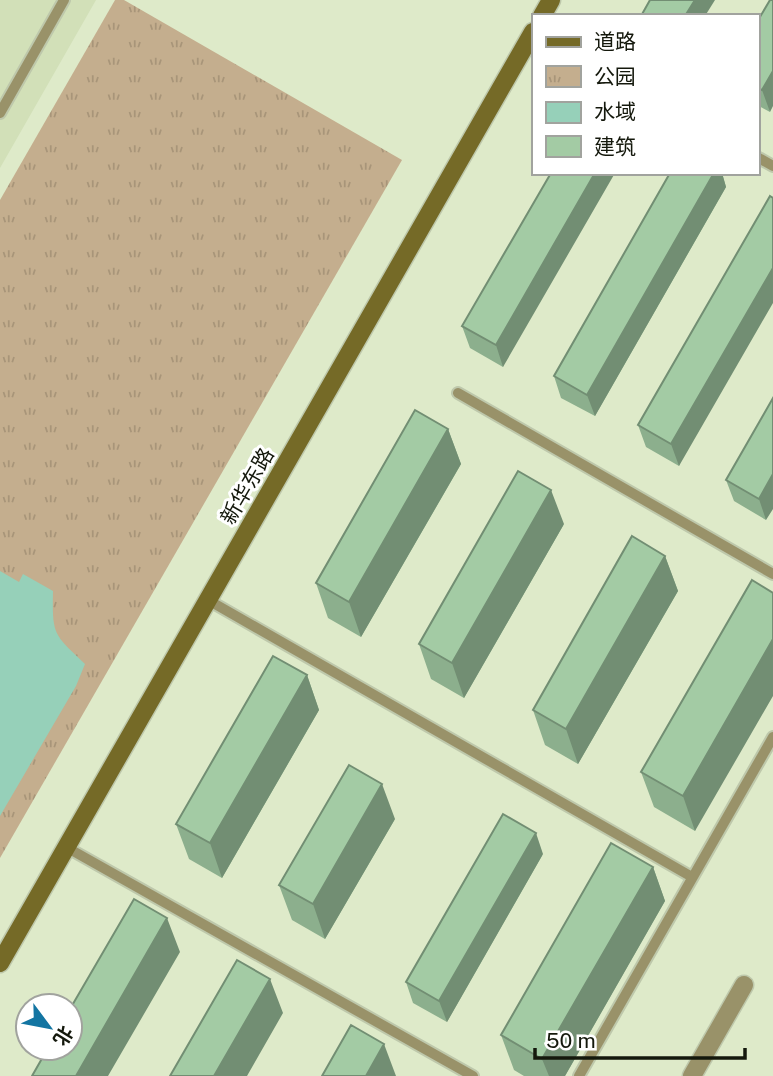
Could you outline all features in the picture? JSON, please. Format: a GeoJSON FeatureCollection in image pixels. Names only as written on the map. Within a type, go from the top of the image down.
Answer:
{"type":"FeatureCollection","features":[{"type":"Feature","properties":{"kind":"main road","name":"新华东路"},"geometry":{"type":"LineString","coordinates":[[0,963],[532,34]]}},
{"type":"Feature","properties":{"kind":"street"},"geometry":{"type":"LineString","coordinates":[[692,1076],[744,985]]}},
{"type":"Feature","properties":{"kind":"lane"},"geometry":{"type":"LineString","coordinates":[[0,113],[64,0]]}},
{"type":"Feature","properties":{"kind":"lane"},"geometry":{"type":"LineString","coordinates":[[458,393],[773,574]]}},
{"type":"Feature","properties":{"kind":"lane"},"geometry":{"type":"LineString","coordinates":[[208,600],[692,877]]}},
{"type":"Feature","properties":{"kind":"lane"},"geometry":{"type":"LineString","coordinates":[[579,1076],[773,737]]}},
{"type":"Feature","properties":{"kind":"lane"},"geometry":{"type":"LineString","coordinates":[[66,847],[473,1076]]}},
{"type":"Feature","properties":{"kind":"shaded area"},"geometry":{"type":"Polygon","coordinates":[[[0,0],[96,0],[0,168],[0,0]]]}},
{"type":"Feature","properties":{"kind":"green space"},"geometry":{"type":"Polygon","coordinates":[[[115,0],[124,0],[402,160],[0,858],[0,200],[115,0]]]}},
{"type":"Feature","properties":{"kind":"water"},"geometry":{"type":"Polygon","coordinates":[[[0,571],[19,582],[23,574],[53,591],[53,617],[57,633],[85,664],[76,686],[0,816],[0,571]]]}},
{"type":"Feature","properties":{"kind":"building"},"geometry":{"type":"Polygon","coordinates":[[[650,0],[695,0],[686,14],[642,14],[650,0]]]}},
{"type":"Feature","properties":{"kind":"building"},"geometry":{"type":"Polygon","coordinates":[[[770,0],[773,0],[773,71],[762,90],[759,89],[759,19],[770,0]]]}},
{"type":"Feature","properties":{"kind":"building"},"geometry":{"type":"Polygon","coordinates":[[[550,175],[594,175],[496,345],[462,326],[550,175]]]}},
{"type":"Feature","properties":{"kind":"building"},"geometry":{"type":"Polygon","coordinates":[[[669,175],[713,175],[587,395],[554,376],[669,175]]]}},
{"type":"Feature","properties":{"kind":"building"},"geometry":{"type":"Polygon","coordinates":[[[770,196],[773,198],[773,268],[671,444],[638,425],[770,196]]]}},
{"type":"Feature","properties":{"kind":"building"},"geometry":{"type":"Polygon","coordinates":[[[773,398],[773,474],[759,499],[726,480],[773,398]]]}},
{"type":"Feature","properties":{"kind":"building"},"geometry":{"type":"Polygon","coordinates":[[[415,410],[448,429],[349,602],[316,583],[415,410]]]}},
{"type":"Feature","properties":{"kind":"building"},"geometry":{"type":"Polygon","coordinates":[[[518,471],[551,490],[452,663],[419,644],[518,471]]]}},
{"type":"Feature","properties":{"kind":"building"},"geometry":{"type":"Polygon","coordinates":[[[632,536],[665,556],[566,729],[533,710],[632,536]]]}},
{"type":"Feature","properties":{"kind":"building"},"geometry":{"type":"Polygon","coordinates":[[[752,580],[773,593],[773,639],[683,796],[641,772],[752,580]]]}},
{"type":"Feature","properties":{"kind":"building"},"geometry":{"type":"Polygon","coordinates":[[[273,656],[307,675],[210,843],[176,824],[273,656]]]}},
{"type":"Feature","properties":{"kind":"building"},"geometry":{"type":"Polygon","coordinates":[[[349,765],[382,784],[313,904],[279,885],[349,765]]]}},
{"type":"Feature","properties":{"kind":"building"},"geometry":{"type":"Polygon","coordinates":[[[503,814],[536,833],[439,1001],[406,982],[503,814]]]}},
{"type":"Feature","properties":{"kind":"building"},"geometry":{"type":"Polygon","coordinates":[[[611,843],[653,867],[542,1059],[501,1035],[611,843]]]}},
{"type":"Feature","properties":{"kind":"building"},"geometry":{"type":"Polygon","coordinates":[[[134,899],[167,918],[76,1076],[32,1076],[40,1062],[84,1062],[84,992],[80,992],[134,899]]]}},
{"type":"Feature","properties":{"kind":"building"},"geometry":{"type":"Polygon","coordinates":[[[237,960],[270,979],[214,1076],[170,1076],[237,960]]]}},
{"type":"Feature","properties":{"kind":"building"},"geometry":{"type":"Polygon","coordinates":[[[351,1025],[384,1044],[366,1076],[322,1076],[351,1025]]]}}]}
